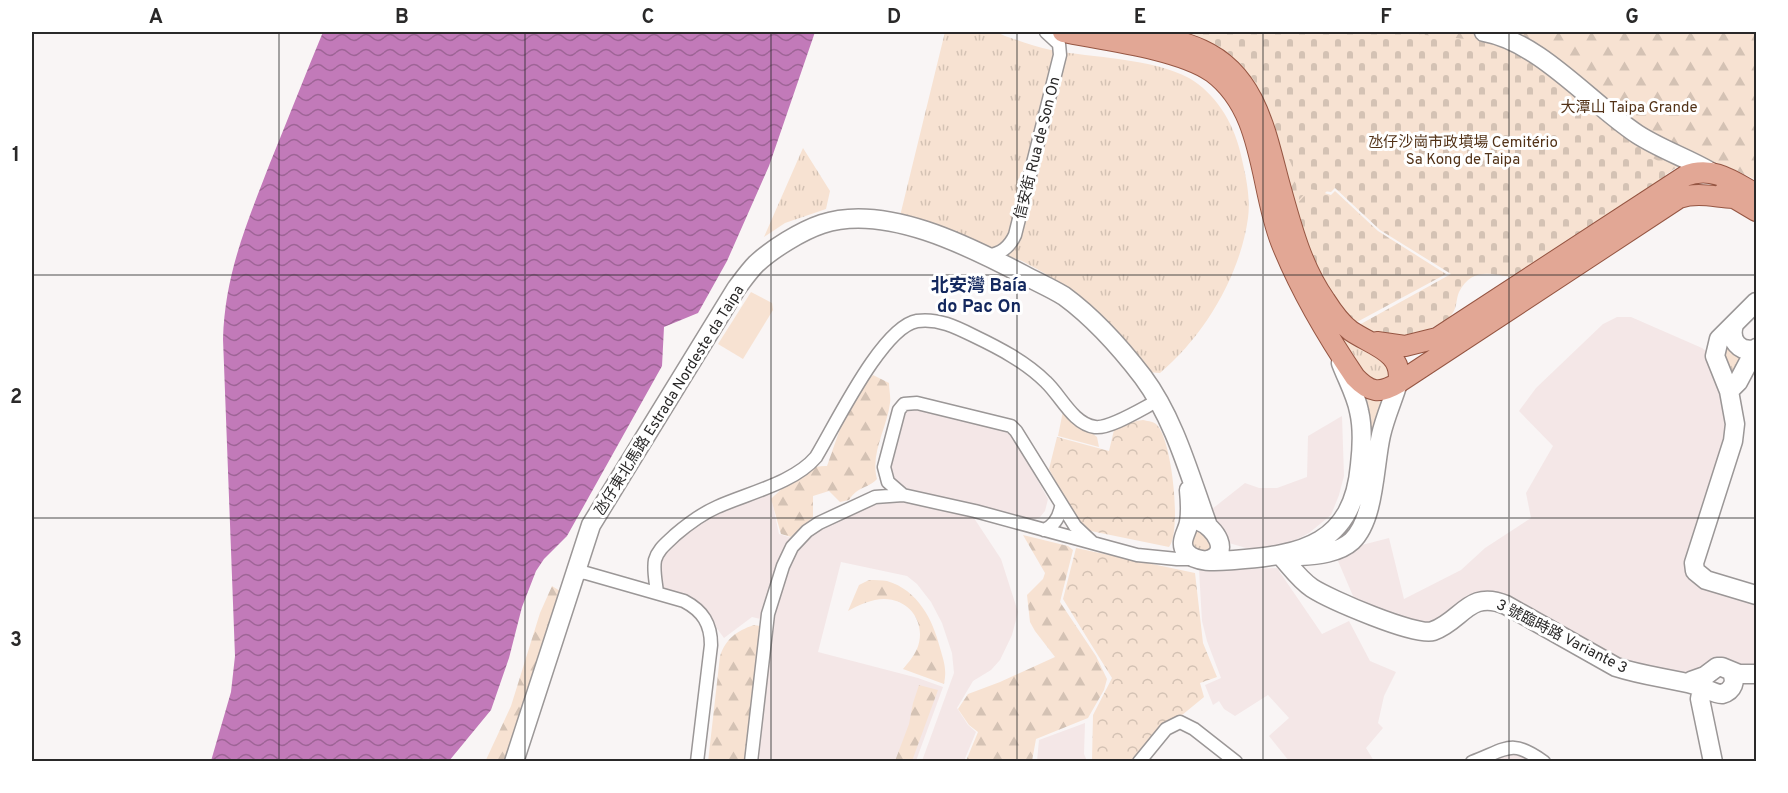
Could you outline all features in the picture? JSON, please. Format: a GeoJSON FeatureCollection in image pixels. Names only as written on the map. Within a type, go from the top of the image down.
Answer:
{"type":"FeatureCollection","features":[{"type":"Feature","properties":{"kind":"main road"},"geometry":{"type":"LineString","coordinates":[[1063,32],[1178,57],[1202,67],[1226,84],[1239,101],[1250,123],[1280,238],[1294,273],[1336,350],[1362,385],[1378,391],[1398,383],[1679,198],[1688,195],[1732,198]]}},
{"type":"Feature","properties":{"kind":"main road"},"geometry":{"type":"LineString","coordinates":[[1127,32],[1176,40],[1204,51],[1226,67],[1245,87],[1263,121],[1297,244],[1308,271],[1335,315],[1350,330],[1393,357],[1399,367],[1398,383]]}},
{"type":"Feature","properties":{"kind":"main road"},"geometry":{"type":"LineString","coordinates":[[1365,339],[1382,344],[1405,346],[1437,338],[1685,176],[1711,172],[1756,194]]}},
{"type":"Feature","properties":{"kind":"main road"},"geometry":{"type":"LineString","coordinates":[[1685,176],[1693,182],[1726,193],[1756,211]]}},
{"type":"Feature","properties":{"kind":"street","name":"信安街 Rua de Son On"},"geometry":{"type":"LineString","coordinates":[[988,256],[1008,248],[1015,236],[1060,55],[1059,44],[1046,32]]}},
{"type":"Feature","properties":{"kind":"street"},"geometry":{"type":"LineString","coordinates":[[1484,32],[1502,37],[1525,48],[1636,134],[1711,172]]}},
{"type":"Feature","properties":{"kind":"street"},"geometry":{"type":"LineString","coordinates":[[1659,146],[1685,176]]}},
{"type":"Feature","properties":{"kind":"street","name":"氹仔東北馬路 Estrada Nordeste da Taipa"},"geometry":{"type":"LineString","coordinates":[[514,762],[591,525],[736,289],[756,264],[786,243],[822,224],[860,219],[897,223],[934,234],[988,256],[1063,296],[1114,342],[1131,362],[1157,401],[1214,534]]}},
{"type":"Feature","properties":{"kind":"street"},"geometry":{"type":"LineString","coordinates":[[1015,236],[1012,247],[1013,255],[1023,274]]}},
{"type":"Feature","properties":{"kind":"street"},"geometry":{"type":"LineString","coordinates":[[1756,302],[1719,339],[1716,347],[1715,356],[1729,391],[1735,424],[1733,441],[1696,555],[1695,571],[1706,580],[1756,595]]}},
{"type":"Feature","properties":{"kind":"street"},"geometry":{"type":"LineString","coordinates":[[657,592],[654,564],[664,544],[698,516],[793,475],[810,464],[877,354],[891,337],[909,324],[918,321],[946,323],[1004,352],[1040,375],[1076,417],[1093,427],[1106,426],[1157,401]]}},
{"type":"Feature","properties":{"kind":"street"},"geometry":{"type":"LineString","coordinates":[[1734,325],[1732,335],[1736,345],[1745,350],[1756,349]]}},
{"type":"Feature","properties":{"kind":"street"},"geometry":{"type":"LineString","coordinates":[[1729,391],[1738,382],[1756,349]]}},
{"type":"Feature","properties":{"kind":"street"},"geometry":{"type":"LineString","coordinates":[[751,762],[768,614],[780,572],[792,547],[807,531],[875,496],[903,495],[975,511],[1137,555],[1203,560],[1309,555],[1344,547],[1358,534],[1366,516],[1366,481],[1359,410],[1336,350]]}},
{"type":"Feature","properties":{"kind":"street"},"geometry":{"type":"LineString","coordinates":[[1309,586],[1306,571],[1309,555],[1341,525],[1366,481],[1398,383]]}},
{"type":"Feature","properties":{"kind":"street"},"geometry":{"type":"LineString","coordinates":[[903,495],[888,482],[884,467],[898,410],[908,402],[1011,426],[1038,465],[1061,507],[1075,526],[1097,545]]}},
{"type":"Feature","properties":{"kind":"street","name":"氹仔東北馬路 Estrada Nordeste da Taipa"},"geometry":{"type":"LineString","coordinates":[[1186,532],[1189,476]]}},
{"type":"Feature","properties":{"kind":"street"},"geometry":{"type":"LineString","coordinates":[[1044,531],[1056,520],[1061,507]]}},
{"type":"Feature","properties":{"kind":"street"},"geometry":{"type":"LineString","coordinates":[[1167,557],[1178,549],[1186,532],[1198,521],[1237,550],[1272,556],[1313,544],[1341,525]]}},
{"type":"Feature","properties":{"kind":"street"},"geometry":{"type":"LineString","coordinates":[[1186,532],[1183,544],[1186,553],[1203,560],[1218,556],[1220,552],[1214,534]]}},
{"type":"Feature","properties":{"kind":"street"},"geometry":{"type":"LineString","coordinates":[[1272,556],[1309,586]]}},
{"type":"Feature","properties":{"kind":"street"},"geometry":{"type":"LineString","coordinates":[[575,572],[586,573],[684,601],[696,608],[705,618],[711,633],[697,762]]}},
{"type":"Feature","properties":{"kind":"street","name":"3 號臨時路 Variante 3"},"geometry":{"type":"LineString","coordinates":[[1309,586],[1335,601],[1415,631],[1424,632],[1432,632],[1480,601],[1499,602],[1616,667],[1651,678],[1709,684]]}},
{"type":"Feature","properties":{"kind":"street"},"geometry":{"type":"LineString","coordinates":[[1709,684],[1756,674]]}},
{"type":"Feature","properties":{"kind":"street"},"geometry":{"type":"LineString","coordinates":[[1709,684],[1713,762]]}},
{"type":"Feature","properties":{"kind":"street"},"geometry":{"type":"LineString","coordinates":[[1709,684],[1721,762]]}},
{"type":"Feature","properties":{"kind":"street"},"geometry":{"type":"LineString","coordinates":[[1139,762],[1166,729],[1180,722],[1194,729],[1236,761]]}},
{"type":"Feature","properties":{"kind":"street"},"geometry":{"type":"LineString","coordinates":[[1472,762],[1514,747],[1527,750],[1544,762]]}},
{"type":"Feature","properties":{"kind":"shaded area"},"geometry":{"type":"Polygon","coordinates":[[[1617,317],[1631,317],[1702,348],[1711,355],[1728,426],[1688,567],[1756,603],[1756,669],[1689,678],[1635,668],[1512,601],[1484,591],[1439,622],[1423,627],[1361,602],[1353,596],[1338,561],[1358,546],[1389,538],[1404,599],[1461,570],[1485,548],[1531,518],[1526,493],[1553,446],[1519,411],[1536,388],[1603,324],[1617,317]]]}},
{"type":"Feature","properties":{"kind":"shaded area"},"geometry":{"type":"Polygon","coordinates":[[[908,406],[1010,430],[1048,499],[1045,511],[1034,520],[903,490],[888,477],[887,466],[901,412],[908,406]]]}},
{"type":"Feature","properties":{"kind":"shaded area"},"geometry":{"type":"Polygon","coordinates":[[[1342,416],[1344,476],[1331,515],[1309,533],[1286,545],[1262,549],[1246,548],[1223,539],[1207,513],[1245,483],[1259,488],[1277,488],[1307,477],[1308,436],[1342,416]]]}},
{"type":"Feature","properties":{"kind":"shaded area"},"geometry":{"type":"Polygon","coordinates":[[[769,487],[779,534],[795,539],[872,504],[889,500],[904,501],[974,518],[1001,559],[1018,612],[1012,635],[1000,660],[991,670],[973,681],[957,708],[968,725],[976,732],[964,761],[922,761],[954,673],[952,653],[942,623],[931,602],[917,584],[907,576],[841,562],[818,652],[918,678],[943,687],[916,761],[759,761],[761,708],[773,622],[752,617],[724,638],[704,611],[660,590],[660,557],[690,526],[769,487]]]}},
{"type":"Feature","properties":{"kind":"shaded area"},"geometry":{"type":"Polygon","coordinates":[[[1277,568],[1322,634],[1349,621],[1370,661],[1396,672],[1384,696],[1378,723],[1383,728],[1366,748],[1374,761],[1289,761],[1269,736],[1289,718],[1268,695],[1235,716],[1224,709],[1219,701],[1213,705],[1205,685],[1221,678],[1202,621],[1199,570],[1277,568]]]}},
{"type":"Feature","properties":{"kind":"shaded area"},"geometry":{"type":"Polygon","coordinates":[[[1085,723],[1084,754],[1087,761],[1037,761],[1039,740],[1085,723]]]}},
{"type":"Feature","properties":{"kind":"shaded area"},"geometry":{"type":"Polygon","coordinates":[[[1518,754],[1536,762],[1487,762],[1501,756],[1518,754]]]}},
{"type":"Feature","properties":{"kind":"green space"},"geometry":{"type":"Polygon","coordinates":[[[945,32],[997,32],[1006,37],[1051,50],[1158,66],[1174,71],[1198,84],[1222,109],[1237,140],[1247,184],[1249,210],[1244,240],[1218,303],[1191,341],[1160,373],[1147,372],[1090,307],[1053,278],[1022,261],[900,216],[945,32]]]}},
{"type":"Feature","properties":{"kind":"green space"},"geometry":{"type":"Polygon","coordinates":[[[1086,32],[1123,36],[1180,49],[1209,60],[1232,79],[1252,110],[1289,239],[1300,264],[1312,287],[1340,328],[1386,360],[1391,374],[1386,382],[1376,385],[1369,383],[1359,374],[1310,294],[1285,240],[1253,123],[1230,83],[1213,67],[1187,54],[1086,32]]]}},
{"type":"Feature","properties":{"kind":"green space","name":"氹仔沙崗市政墳場 Cemitério Sa Kong de Taipa"},"geometry":{"type":"Polygon","coordinates":[[[1161,32],[1756,32],[1756,180],[1717,163],[1694,160],[1677,167],[1649,187],[1335,183],[1318,200],[1301,237],[1266,117],[1161,32]]]}},
{"type":"Feature","properties":{"kind":"green space","name":"氹仔沙崗市政墳場 Cemitério Sa Kong de Taipa"},"geometry":{"type":"Polygon","coordinates":[[[1181,32],[1394,32],[1486,41],[1525,56],[1651,157],[1667,166],[1668,170],[1661,184],[1511,277],[1482,274],[1469,279],[1459,292],[1454,312],[1441,323],[1405,336],[1377,333],[1359,325],[1451,274],[1380,230],[1335,188],[1331,192],[1309,189],[1297,202],[1296,181],[1292,166],[1275,137],[1266,103],[1257,85],[1230,54],[1207,40],[1181,32]]]}},
{"type":"Feature","properties":{"kind":"green space"},"geometry":{"type":"Polygon","coordinates":[[[803,148],[830,191],[826,209],[785,223],[764,237],[803,148]]]}},
{"type":"Feature","properties":{"kind":"green space"},"geometry":{"type":"Polygon","coordinates":[[[1318,191],[1331,195],[1335,191],[1378,231],[1446,274],[1357,322],[1348,314],[1323,281],[1305,243],[1297,204],[1306,194],[1318,191]]]}},
{"type":"Feature","properties":{"kind":"green space"},"geometry":{"type":"Polygon","coordinates":[[[751,292],[772,303],[773,310],[743,359],[718,344],[751,292]]]}},
{"type":"Feature","properties":{"kind":"green space"},"geometry":{"type":"Polygon","coordinates":[[[1723,342],[1743,357],[1734,378],[1721,362],[1723,342]]]}},
{"type":"Feature","properties":{"kind":"green space"},"geometry":{"type":"Polygon","coordinates":[[[873,375],[889,383],[890,398],[877,450],[875,469],[877,479],[856,492],[849,500],[840,502],[829,491],[813,496],[813,517],[791,537],[781,534],[771,499],[803,472],[818,466],[827,466],[850,406],[864,384],[873,375]]]}},
{"type":"Feature","properties":{"kind":"green space"},"geometry":{"type":"Polygon","coordinates":[[[1361,392],[1387,398],[1371,455],[1361,392]]]}},
{"type":"Feature","properties":{"kind":"green space"},"geometry":{"type":"Polygon","coordinates":[[[1063,411],[1097,437],[1099,447],[1058,436],[1063,411]]]}},
{"type":"Feature","properties":{"kind":"green space"},"geometry":{"type":"Polygon","coordinates":[[[1143,420],[1156,424],[1162,432],[1171,465],[1175,523],[1169,547],[1086,530],[1079,525],[1049,469],[1057,437],[1109,451],[1114,430],[1143,420]]]}},
{"type":"Feature","properties":{"kind":"green space"},"geometry":{"type":"Polygon","coordinates":[[[1194,528],[1212,539],[1211,553],[1195,553],[1188,540],[1194,528]]]}},
{"type":"Feature","properties":{"kind":"green space"},"geometry":{"type":"Polygon","coordinates":[[[1023,535],[1068,546],[1073,550],[1060,602],[1096,656],[1107,679],[1104,690],[1088,718],[1036,739],[1032,761],[966,761],[978,732],[969,725],[958,709],[968,694],[1055,657],[1030,622],[1027,595],[1043,579],[1045,573],[1023,535]]]}},
{"type":"Feature","properties":{"kind":"green space"},"geometry":{"type":"Polygon","coordinates":[[[1076,548],[1195,573],[1203,643],[1217,677],[1200,683],[1204,697],[1176,720],[1136,761],[1092,761],[1093,715],[1112,678],[1063,599],[1076,548]]]}},
{"type":"Feature","properties":{"kind":"green space"},"geometry":{"type":"Polygon","coordinates":[[[869,580],[887,581],[898,585],[923,607],[937,637],[943,657],[944,684],[903,669],[916,652],[920,640],[918,623],[909,608],[894,600],[884,599],[866,603],[848,611],[859,585],[869,580]]]}},
{"type":"Feature","properties":{"kind":"green space"},"geometry":{"type":"Polygon","coordinates":[[[552,586],[560,591],[506,761],[485,762],[511,706],[540,613],[552,586]]]}},
{"type":"Feature","properties":{"kind":"green space"},"geometry":{"type":"Polygon","coordinates":[[[754,625],[760,626],[745,761],[708,762],[720,656],[732,636],[754,625]]]}},
{"type":"Feature","properties":{"kind":"green space"},"geometry":{"type":"Polygon","coordinates":[[[919,685],[938,690],[912,761],[895,761],[909,724],[919,685]]]}},
{"type":"Feature","properties":{"kind":"water"},"geometry":{"type":"Polygon","coordinates":[[[323,32],[815,32],[769,166],[727,261],[698,313],[664,327],[662,366],[567,536],[544,559],[536,571],[522,607],[509,658],[491,710],[449,761],[211,761],[231,692],[235,656],[223,339],[228,292],[253,207],[323,32]]]}},
{"type":"Feature","properties":{"kind":"district","name":"北安灣 Baía do Pac On"},"geometry":{"type":"Point","coordinates":[979,295]}},
{"type":"Feature","properties":{"kind":"park label","name":"大潭山 Taipa Grande"},"geometry":{"type":"Point","coordinates":[1629,107]}}]}
